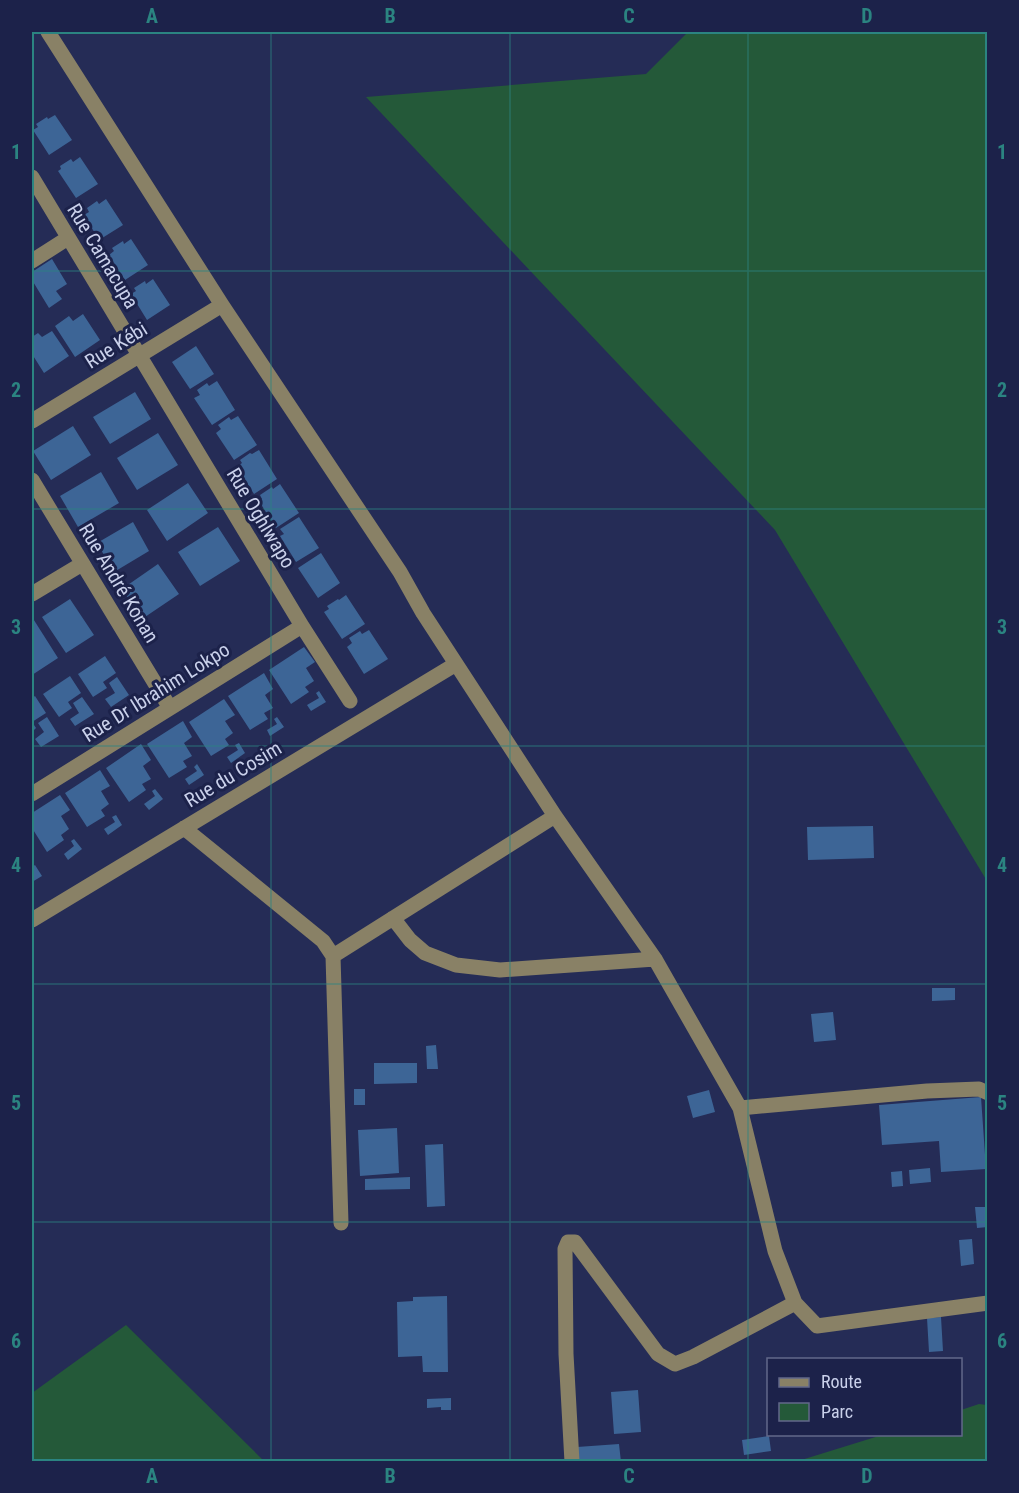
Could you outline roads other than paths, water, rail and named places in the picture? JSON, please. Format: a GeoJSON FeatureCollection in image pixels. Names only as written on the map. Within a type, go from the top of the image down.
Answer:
{"type":"FeatureCollection","features":[{"type":"Feature","properties":{"kind":"street"},"geometry":{"type":"LineString","coordinates":[[48,32],[222,305],[400,572],[423,613],[555,816],[655,958],[740,1108],[776,1251],[795,1303],[817,1326],[987,1303]]}},
{"type":"Feature","properties":{"kind":"street","name":"Rue Camacupa"},"geometry":{"type":"LineString","coordinates":[[32,177],[138,356]]}},
{"type":"Feature","properties":{"kind":"street"},"geometry":{"type":"LineString","coordinates":[[32,261],[68,238]]}},
{"type":"Feature","properties":{"kind":"street","name":"Rue Kébi"},"geometry":{"type":"LineString","coordinates":[[32,422],[222,305]]}},
{"type":"Feature","properties":{"kind":"street","name":"Rue Oghlwapo"},"geometry":{"type":"LineString","coordinates":[[138,356],[350,701]]}},
{"type":"Feature","properties":{"kind":"street","name":"Rue André Konan"},"geometry":{"type":"LineString","coordinates":[[32,480],[170,708]]}},
{"type":"Feature","properties":{"kind":"street"},"geometry":{"type":"LineString","coordinates":[[32,594],[82,564]]}},
{"type":"Feature","properties":{"kind":"street","name":"Rue Dr Ibrahim Lokpo"},"geometry":{"type":"LineString","coordinates":[[32,794],[302,626]]}},
{"type":"Feature","properties":{"kind":"street","name":"Rue du Cosim"},"geometry":{"type":"LineString","coordinates":[[32,920],[456,664]]}},
{"type":"Feature","properties":{"kind":"street"},"geometry":{"type":"LineString","coordinates":[[333,956],[555,816]]}},
{"type":"Feature","properties":{"kind":"street"},"geometry":{"type":"LineString","coordinates":[[184,828],[323,941],[333,956],[341,1223]]}},
{"type":"Feature","properties":{"kind":"street"},"geometry":{"type":"LineString","coordinates":[[393,918],[410,940],[425,953],[456,965],[500,970],[655,958]]}},
{"type":"Feature","properties":{"kind":"street"},"geometry":{"type":"LineString","coordinates":[[740,1108],[927,1091],[979,1089],[987,1093]]}},
{"type":"Feature","properties":{"kind":"street"},"geometry":{"type":"LineString","coordinates":[[572,1461],[566,1354],[565,1249],[568,1242],[575,1242],[658,1354],[675,1364],[693,1357],[795,1303]]}}]}
